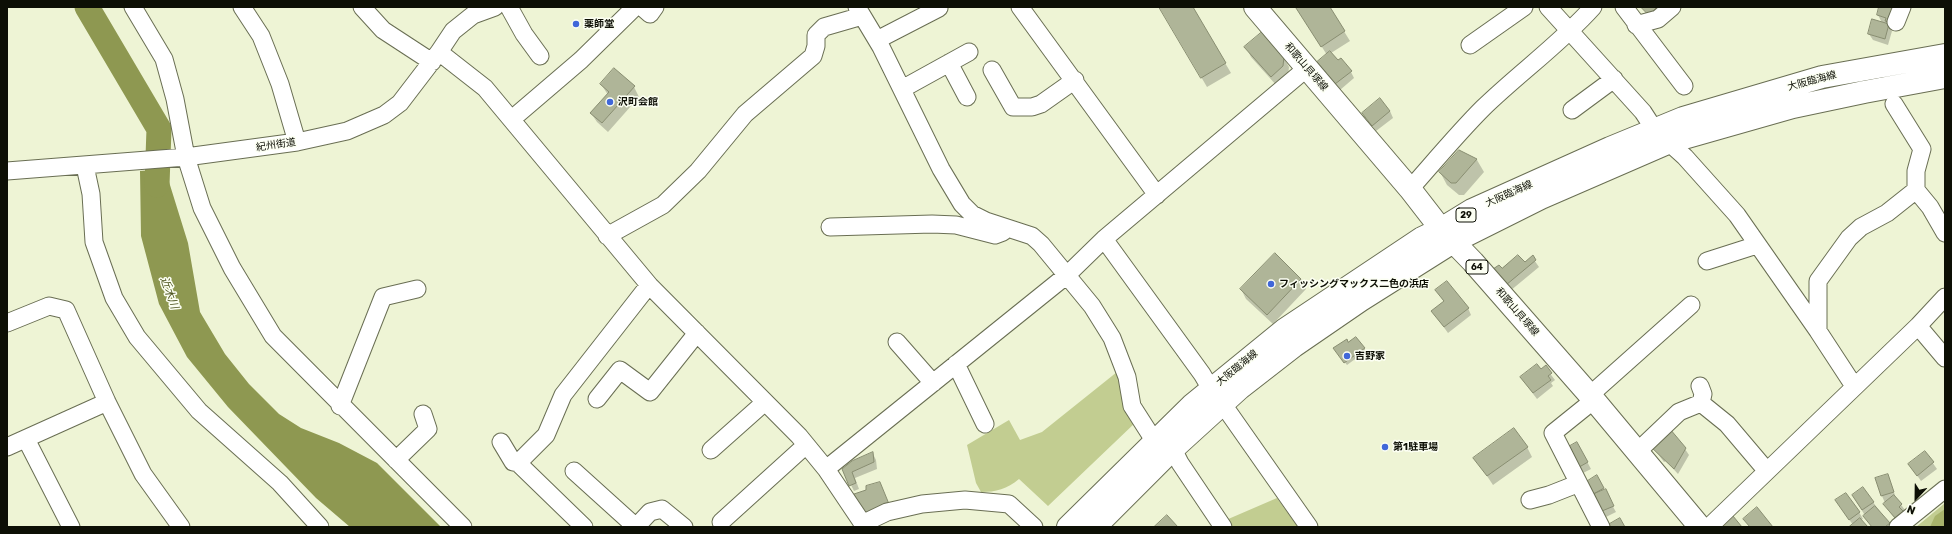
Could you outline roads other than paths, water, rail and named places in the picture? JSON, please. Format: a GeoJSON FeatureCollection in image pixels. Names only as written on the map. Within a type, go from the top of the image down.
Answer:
{"type":"FeatureCollection","features":[{"type":"Feature","properties":{"kind":"main road","name":"和歌山貝塚線"},"geometry":{"type":"LineString","coordinates":[[1255,7],[1410,189],[1447,236],[1473,262],[1592,397],[1700,527]]}},
{"type":"Feature","properties":{"kind":"main road","name":"大阪臨海線"},"geometry":{"type":"LineString","coordinates":[[1662,136],[1683,118],[1822,77],[1945,54]]}},
{"type":"Feature","properties":{"kind":"main road","name":"大阪臨海線"},"geometry":{"type":"LineString","coordinates":[[1095,527],[1164,446],[1192,405],[1216,398],[1284,330],[1422,238],[1447,236],[1472,210],[1662,136],[1864,92],[1945,77]]}},
{"type":"Feature","properties":{"kind":"main road","name":"大阪臨海線"},"geometry":{"type":"LineString","coordinates":[[1068,527],[1164,446]]}},
{"type":"Feature","properties":{"kind":"street"},"geometry":{"type":"LineString","coordinates":[[133,7],[164,59],[175,99],[184,157],[202,208],[232,268],[273,336],[340,406],[463,527]]}},
{"type":"Feature","properties":{"kind":"street"},"geometry":{"type":"LineString","coordinates":[[242,7],[262,36],[280,84],[298,142]]}},
{"type":"Feature","properties":{"kind":"street"},"geometry":{"type":"LineString","coordinates":[[362,7],[383,30],[435,57],[485,88],[649,285],[806,444],[826,469],[864,526],[887,512],[922,504],[965,500],[1009,504],[1034,527]]}},
{"type":"Feature","properties":{"kind":"street","name":"紀州街道"},"geometry":{"type":"LineString","coordinates":[[7,171],[184,157],[298,142],[347,130],[384,115],[400,103],[453,31],[473,15],[495,7]]}},
{"type":"Feature","properties":{"kind":"street"},"geometry":{"type":"LineString","coordinates":[[509,7],[524,34],[540,56]]}},
{"type":"Feature","properties":{"kind":"street"},"geometry":{"type":"LineString","coordinates":[[512,120],[581,60],[636,7]]}},
{"type":"Feature","properties":{"kind":"street"},"geometry":{"type":"LineString","coordinates":[[642,7],[650,14],[655,7]]}},
{"type":"Feature","properties":{"kind":"street"},"geometry":{"type":"LineString","coordinates":[[1020,7],[1075,80],[1157,195]]}},
{"type":"Feature","properties":{"kind":"street"},"geometry":{"type":"LineString","coordinates":[[1470,45],[1524,7]]}},
{"type":"Feature","properties":{"kind":"street"},"geometry":{"type":"LineString","coordinates":[[1548,7],[1646,115],[1662,136],[1685,157],[1737,216],[1818,331],[1854,386]]}},
{"type":"Feature","properties":{"kind":"street"},"geometry":{"type":"LineString","coordinates":[[1410,189],[1483,108],[1538,58],[1571,31],[1593,7]]}},
{"type":"Feature","properties":{"kind":"street"},"geometry":{"type":"LineString","coordinates":[[1624,7],[1636,25],[1684,86]]}},
{"type":"Feature","properties":{"kind":"street"},"geometry":{"type":"LineString","coordinates":[[1636,25],[1658,19],[1672,7]]}},
{"type":"Feature","properties":{"kind":"street"},"geometry":{"type":"LineString","coordinates":[[877,40],[939,8]]}},
{"type":"Feature","properties":{"kind":"street"},"geometry":{"type":"LineString","coordinates":[[607,236],[663,205],[698,171],[745,114],[813,56],[816,46],[816,35],[824,27],[859,12],[877,40],[941,169],[962,204],[972,214],[1032,236],[1041,244],[1067,275],[1092,306],[1112,338],[1127,377],[1132,406],[1164,446],[1180,463],[1223,527]]}},
{"type":"Feature","properties":{"kind":"street"},"geometry":{"type":"LineString","coordinates":[[902,89],[969,52]]}},
{"type":"Feature","properties":{"kind":"street"},"geometry":{"type":"LineString","coordinates":[[949,63],[967,97]]}},
{"type":"Feature","properties":{"kind":"street"},"geometry":{"type":"LineString","coordinates":[[826,469],[1067,275],[1104,239],[1307,68]]}},
{"type":"Feature","properties":{"kind":"street"},"geometry":{"type":"LineString","coordinates":[[992,70],[1013,107],[1032,107],[1041,104],[1075,80]]}},
{"type":"Feature","properties":{"kind":"street"},"geometry":{"type":"LineString","coordinates":[[1572,110],[1614,79]]}},
{"type":"Feature","properties":{"kind":"street"},"geometry":{"type":"LineString","coordinates":[[1894,104],[1922,149],[1916,171],[1916,190],[1930,207],[1945,233]]}},
{"type":"Feature","properties":{"kind":"street"},"geometry":{"type":"LineString","coordinates":[[89,165],[94,242],[114,298],[137,337],[199,411],[280,483],[320,527]]}},
{"type":"Feature","properties":{"kind":"street"},"geometry":{"type":"LineString","coordinates":[[1818,331],[1818,282],[1849,238],[1861,226],[1887,213],[1916,190]]}},
{"type":"Feature","properties":{"kind":"street"},"geometry":{"type":"LineString","coordinates":[[833,222],[956,225],[995,235],[1010,228]]}},
{"type":"Feature","properties":{"kind":"street"},"geometry":{"type":"LineString","coordinates":[[1104,239],[1202,374],[1216,398],[1229,413],[1308,527]]}},
{"type":"Feature","properties":{"kind":"street"},"geometry":{"type":"LineString","coordinates":[[1707,261],[1757,245]]}},
{"type":"Feature","properties":{"kind":"street"},"geometry":{"type":"LineString","coordinates":[[1788,289],[1818,282]]}},
{"type":"Feature","properties":{"kind":"street"},"geometry":{"type":"LineString","coordinates":[[518,463],[546,435],[563,395],[649,285]]}},
{"type":"Feature","properties":{"kind":"street"},"geometry":{"type":"LineString","coordinates":[[340,406],[383,297],[417,289]]}},
{"type":"Feature","properties":{"kind":"street"},"geometry":{"type":"LineString","coordinates":[[1709,527],[1766,470],[1918,326],[1945,297]]}},
{"type":"Feature","properties":{"kind":"street"},"geometry":{"type":"LineString","coordinates":[[1601,527],[1577,484],[1553,433],[1691,305]]}},
{"type":"Feature","properties":{"kind":"street"},"geometry":{"type":"LineString","coordinates":[[7,323],[49,306],[66,310],[107,402],[143,474],[181,527]]}},
{"type":"Feature","properties":{"kind":"street"},"geometry":{"type":"LineString","coordinates":[[1918,326],[1945,358]]}},
{"type":"Feature","properties":{"kind":"street"},"geometry":{"type":"LineString","coordinates":[[597,399],[620,370],[650,392],[697,333]]}},
{"type":"Feature","properties":{"kind":"street"},"geometry":{"type":"LineString","coordinates":[[897,342],[933,383]]}},
{"type":"Feature","properties":{"kind":"street"},"geometry":{"type":"LineString","coordinates":[[956,364],[985,424]]}},
{"type":"Feature","properties":{"kind":"street"},"geometry":{"type":"LineString","coordinates":[[1700,386],[1703,394],[1701,403]]}},
{"type":"Feature","properties":{"kind":"street"},"geometry":{"type":"LineString","coordinates":[[7,447],[107,402]]}},
{"type":"Feature","properties":{"kind":"street"},"geometry":{"type":"LineString","coordinates":[[711,450],[765,402]]}},
{"type":"Feature","properties":{"kind":"street"},"geometry":{"type":"LineString","coordinates":[[1701,403],[1727,424],[1766,470]]}},
{"type":"Feature","properties":{"kind":"street"},"geometry":{"type":"LineString","coordinates":[[1638,451],[1679,412],[1701,403]]}},
{"type":"Feature","properties":{"kind":"street"},"geometry":{"type":"LineString","coordinates":[[396,460],[428,429],[423,414]]}},
{"type":"Feature","properties":{"kind":"street"},"geometry":{"type":"LineString","coordinates":[[26,439],[71,527]]}},
{"type":"Feature","properties":{"kind":"street"},"geometry":{"type":"LineString","coordinates":[[502,442],[513,462],[518,463],[584,527]]}},
{"type":"Feature","properties":{"kind":"street"},"geometry":{"type":"LineString","coordinates":[[721,522],[806,444]]}},
{"type":"Feature","properties":{"kind":"street"},"geometry":{"type":"LineString","coordinates":[[574,471],[636,527],[650,512],[662,509],[684,527]]}},
{"type":"Feature","properties":{"kind":"street"},"geometry":{"type":"LineString","coordinates":[[1530,500],[1549,495],[1577,484]]}},
{"type":"Feature","properties":{"kind":"street"},"geometry":{"type":"LineString","coordinates":[[1898,527],[1945,489]]}},
{"type":"Feature","properties":{"kind":"street"},"geometry":{"type":"LineString","coordinates":[[299,527],[302,508]]}},
{"type":"Feature","properties":{"kind":"water"},"geometry":{"type":"Polygon","coordinates":[[[165,169],[188,243],[200,312],[225,354],[249,384],[279,414],[301,428],[339,443],[377,463],[441,527],[350,527],[316,498],[228,407],[187,357],[159,304],[141,236],[140,171],[165,169]]]}},
{"type":"Feature","properties":{"kind":"waterway","name":"近木川"},"geometry":{"type":"LineString","coordinates":[[87,7],[159,129],[157,185]]}},
{"type":"Feature","properties":{"kind":"place","name":"薬師堂"},"geometry":{"type":"Point","coordinates":[576,24]}},
{"type":"Feature","properties":{"kind":"place","name":"沢町会館"},"geometry":{"type":"Point","coordinates":[610,102]}},
{"type":"Feature","properties":{"kind":"place","name":"フィッシングマックス二色の浜店"},"geometry":{"type":"Point","coordinates":[1271,284]}},
{"type":"Feature","properties":{"kind":"place","name":"吉野家"},"geometry":{"type":"Point","coordinates":[1347,356]}},
{"type":"Feature","properties":{"kind":"place","name":"第1駐車場"},"geometry":{"type":"Point","coordinates":[1385,447]}}]}
